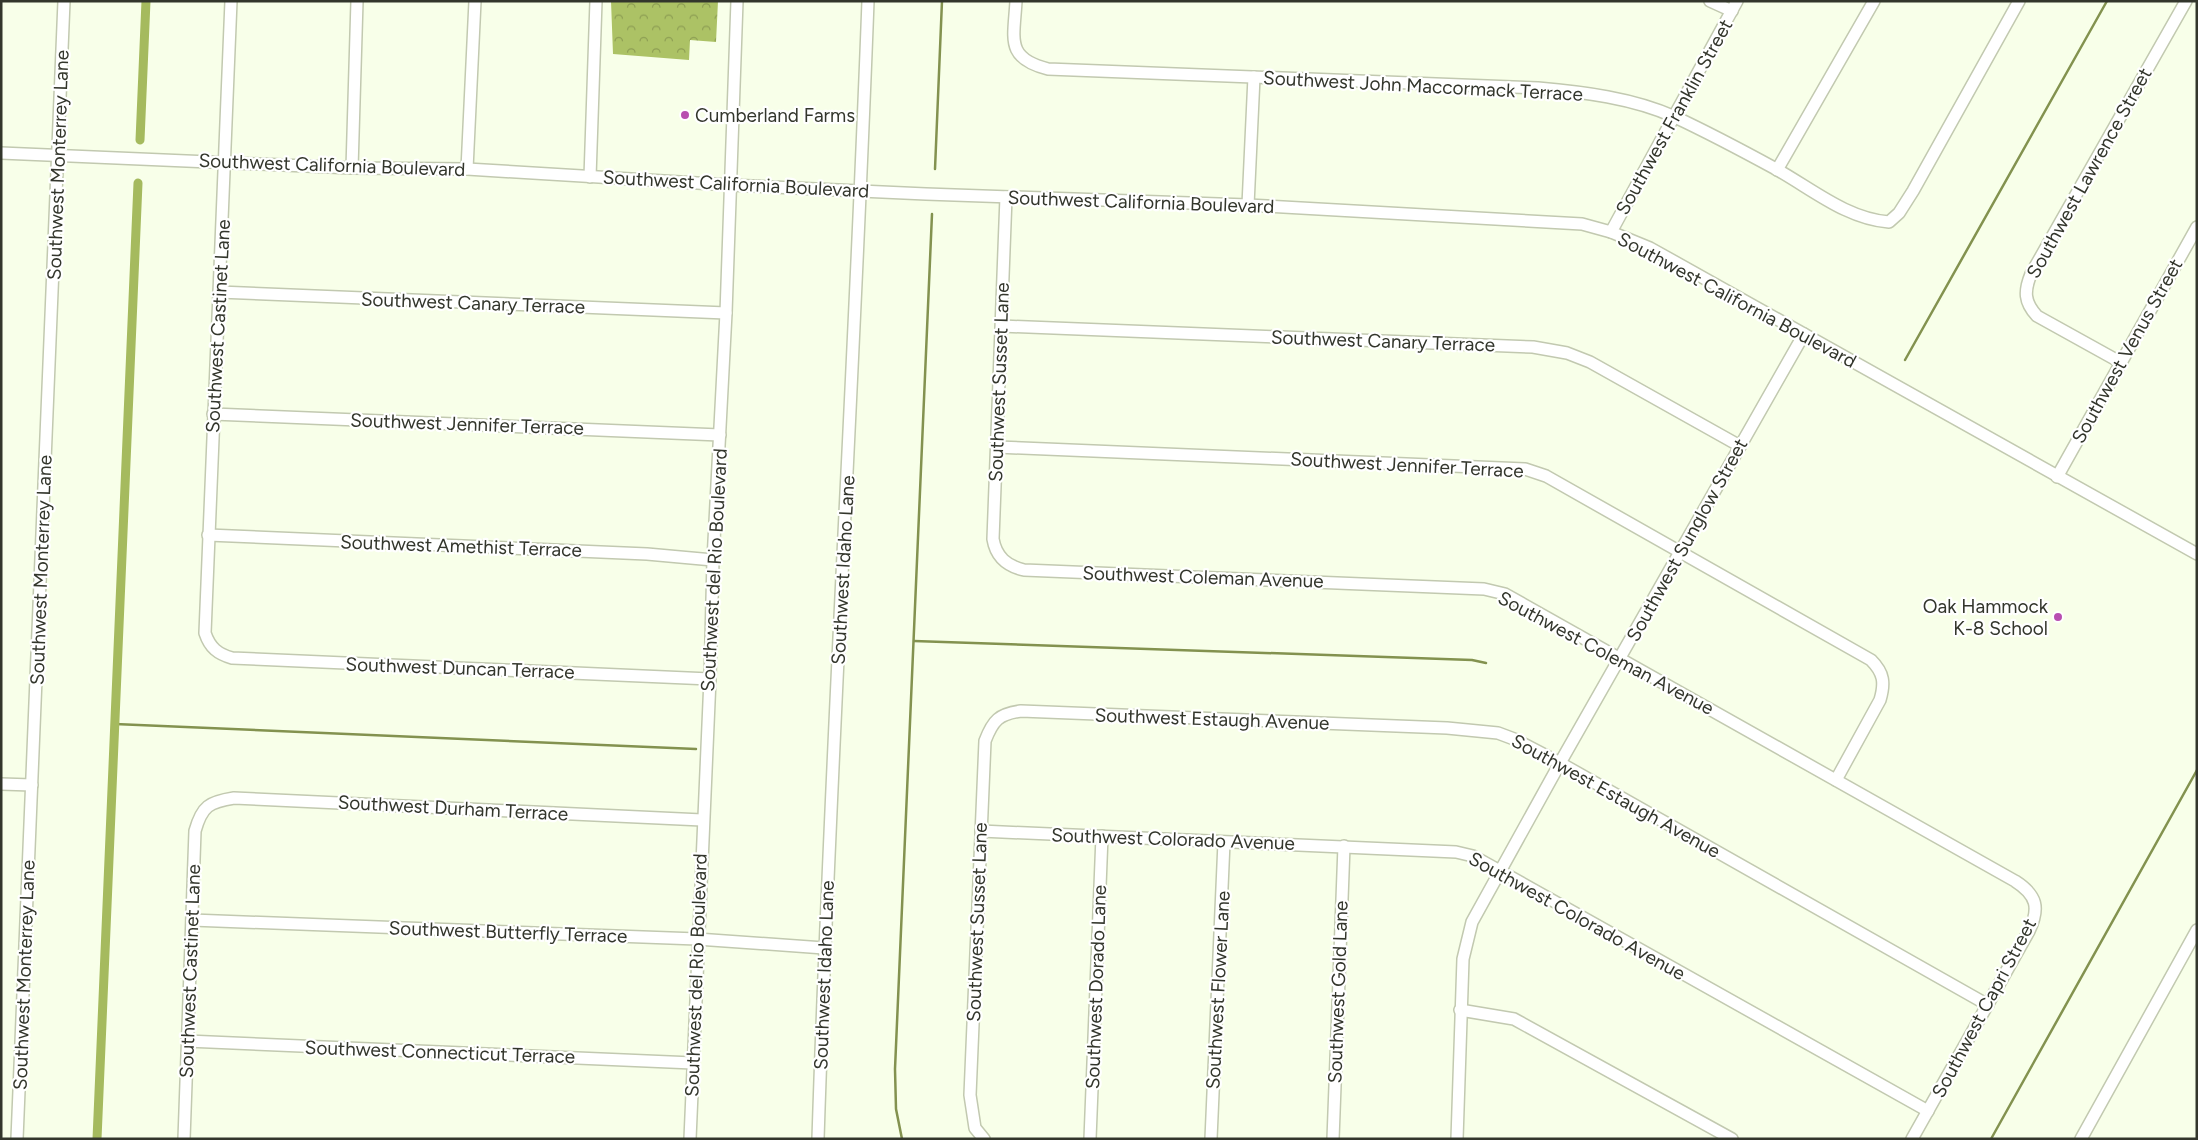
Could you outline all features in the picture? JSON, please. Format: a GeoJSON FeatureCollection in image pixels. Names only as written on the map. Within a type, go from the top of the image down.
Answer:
{"type":"FeatureCollection","features":[{"type":"Feature","properties":{"kind":"street","name":"Southwest Monterrey Lane"},"geometry":{"type":"LineString","coordinates":[[17,1139],[64,1]]}},
{"type":"Feature","properties":{"kind":"street","name":"Southwest Castinet Lane"},"geometry":{"type":"LineString","coordinates":[[213,649],[205,633],[231,1]]}},
{"type":"Feature","properties":{"kind":"street"},"geometry":{"type":"LineString","coordinates":[[352,168],[357,1]]}},
{"type":"Feature","properties":{"kind":"street"},"geometry":{"type":"LineString","coordinates":[[467,170],[475,1]]}},
{"type":"Feature","properties":{"kind":"street"},"geometry":{"type":"LineString","coordinates":[[590,177],[596,1]]}},
{"type":"Feature","properties":{"kind":"street","name":"Southwest del Rio Boulevard"},"geometry":{"type":"LineString","coordinates":[[690,1139],[702,820],[710,679],[713,560],[726,314],[737,1]]}},
{"type":"Feature","properties":{"kind":"street","name":"Southwest Idaho Lane"},"geometry":{"type":"LineString","coordinates":[[818,1139],[824,948],[861,190],[868,1]]}},
{"type":"Feature","properties":{"kind":"street","name":"Southwest John Maccormack Terrace"},"geometry":{"type":"LineString","coordinates":[[1016,1],[1014,44],[1021,58],[1032,65],[1048,69],[1573,91],[1623,101],[1674,116],[1777,170],[1851,213],[1871,221],[1889,222],[1899,213],[1913,191],[2019,1]]}},
{"type":"Feature","properties":{"kind":"street"},"geometry":{"type":"LineString","coordinates":[[1710,1],[1735,6]]}},
{"type":"Feature","properties":{"kind":"street"},"geometry":{"type":"LineString","coordinates":[[1777,170],[1874,1]]}},
{"type":"Feature","properties":{"kind":"street","name":"Southwest Lawrence Street"},"geometry":{"type":"LineString","coordinates":[[2120,362],[2037,316],[2028,304],[2026,288],[2031,274],[2186,1]]}},
{"type":"Feature","properties":{"kind":"street","name":"Southwest Franklin Street"},"geometry":{"type":"LineString","coordinates":[[1611,232],[1735,6]]}},
{"type":"Feature","properties":{"kind":"street"},"geometry":{"type":"LineString","coordinates":[[1248,206],[1254,78]]}},
{"type":"Feature","properties":{"kind":"street","name":"Southwest California Boulevard"},"geometry":{"type":"LineString","coordinates":[[1,153],[352,168],[467,170],[730,185],[1248,206],[1582,224],[1611,232],[1650,248],[2197,554]]}},
{"type":"Feature","properties":{"kind":"street","name":"Southwest Susset Lane"},"geometry":{"type":"LineString","coordinates":[[1006,197],[993,539],[996,553],[1006,563]]}},
{"type":"Feature","properties":{"kind":"street","name":"Southwest Venus Street"},"geometry":{"type":"LineString","coordinates":[[2057,477],[2197,227]]}},
{"type":"Feature","properties":{"kind":"street","name":"Southwest Canary Terrace"},"geometry":{"type":"LineString","coordinates":[[219,292],[726,314]]}},
{"type":"Feature","properties":{"kind":"street","name":"Southwest Canary Terrace"},"geometry":{"type":"LineString","coordinates":[[1002,326],[1533,347],[1567,353],[1590,362],[1740,446]]}},
{"type":"Feature","properties":{"kind":"street","name":"Southwest Sunglow Street"},"geometry":{"type":"LineString","coordinates":[[1456,1139],[1463,959],[1472,922],[1560,763],[1804,334]]}},
{"type":"Feature","properties":{"kind":"street","name":"Southwest Jennifer Terrace"},"geometry":{"type":"LineString","coordinates":[[214,414],[720,434]]}},
{"type":"Feature","properties":{"kind":"street","name":"Southwest Jennifer Terrace"},"geometry":{"type":"LineString","coordinates":[[997,447],[1525,469],[1546,476],[1872,660],[1879,667],[1883,676],[1884,686],[1880,700],[1836,780]]}},
{"type":"Feature","properties":{"kind":"street","name":"Southwest Amethist Terrace"},"geometry":{"type":"LineString","coordinates":[[208,536],[637,553],[713,560]]}},
{"type":"Feature","properties":{"kind":"street","name":"Southwest Coleman Avenue"},"geometry":{"type":"LineString","coordinates":[[1006,563],[1024,570],[1484,589],[1505,594],[2015,881]]}},
{"type":"Feature","properties":{"kind":"street","name":"Southwest Duncan Terrace"},"geometry":{"type":"LineString","coordinates":[[213,649],[222,655],[232,658],[710,679]]}},
{"type":"Feature","properties":{"kind":"street","name":"Southwest Estaugh Avenue"},"geometry":{"type":"LineString","coordinates":[[997,719],[1008,713],[1021,711],[1469,730],[1498,734],[1514,739],[1560,763],[1988,1005]]}},
{"type":"Feature","properties":{"kind":"street","name":"Southwest Susset Lane"},"geometry":{"type":"LineString","coordinates":[[984,1139],[974,1128],[970,1095],[985,740],[991,726],[997,719]]}},
{"type":"Feature","properties":{"kind":"street"},"geometry":{"type":"LineString","coordinates":[[1,784],[32,785]]}},
{"type":"Feature","properties":{"kind":"street","name":"Southwest Durham Terrace"},"geometry":{"type":"LineString","coordinates":[[206,807],[216,801],[234,798],[702,820]]}},
{"type":"Feature","properties":{"kind":"street","name":"Southwest Castinet Lane"},"geometry":{"type":"LineString","coordinates":[[184,1139],[195,831],[198,818],[206,807]]}},
{"type":"Feature","properties":{"kind":"street","name":"Southwest Colorado Avenue"},"geometry":{"type":"LineString","coordinates":[[981,831],[1344,846],[1466,854],[1500,871],[1928,1111]]}},
{"type":"Feature","properties":{"kind":"street","name":"Southwest Dorado Lane"},"geometry":{"type":"LineString","coordinates":[[1090,1139],[1102,836]]}},
{"type":"Feature","properties":{"kind":"street","name":"Southwest Flower Lane"},"geometry":{"type":"LineString","coordinates":[[1211,1139],[1224,842]]}},
{"type":"Feature","properties":{"kind":"street","name":"Southwest Gold Lane"},"geometry":{"type":"LineString","coordinates":[[1333,1139],[1344,846]]}},
{"type":"Feature","properties":{"kind":"street","name":"Southwest Capri Street"},"geometry":{"type":"LineString","coordinates":[[1912,1139],[2029,931],[2035,917],[2032,895],[2015,881]]}},
{"type":"Feature","properties":{"kind":"street","name":"Southwest Butterfly Terrace"},"geometry":{"type":"LineString","coordinates":[[192,920],[697,939],[824,948]]}},
{"type":"Feature","properties":{"kind":"street"},"geometry":{"type":"LineString","coordinates":[[2080,1139],[2197,930]]}},
{"type":"Feature","properties":{"kind":"street"},"geometry":{"type":"LineString","coordinates":[[1460,1010],[1514,1019],[1732,1139]]}},
{"type":"Feature","properties":{"kind":"street","name":"Southwest Connecticut Terrace"},"geometry":{"type":"LineString","coordinates":[[187,1042],[693,1062]]}},
{"type":"Feature","properties":{"kind":"green space"},"geometry":{"type":"Polygon","coordinates":[[[611,1],[718,1],[716,42],[690,40],[689,60],[613,54],[611,1]]]}},
{"type":"Feature","properties":{"kind":"waterway"},"geometry":{"type":"LineString","coordinates":[[140,140],[146,1]]}},
{"type":"Feature","properties":{"kind":"waterway"},"geometry":{"type":"LineString","coordinates":[[935,169],[942,1]]}},
{"type":"Feature","properties":{"kind":"waterway"},"geometry":{"type":"LineString","coordinates":[[1905,360],[2107,1]]}},
{"type":"Feature","properties":{"kind":"waterway"},"geometry":{"type":"LineString","coordinates":[[97,1139],[138,183]]}},
{"type":"Feature","properties":{"kind":"waterway"},"geometry":{"type":"LineString","coordinates":[[902,1139],[896,1109],[895,1069],[932,214]]}},
{"type":"Feature","properties":{"kind":"waterway"},"geometry":{"type":"LineString","coordinates":[[914,641],[1472,660],[1486,663]]}},
{"type":"Feature","properties":{"kind":"waterway"},"geometry":{"type":"LineString","coordinates":[[115,724],[696,749]]}},
{"type":"Feature","properties":{"kind":"waterway"},"geometry":{"type":"LineString","coordinates":[[1991,1139],[2197,770]]}},
{"type":"Feature","properties":{"kind":"place","name":"Cumberland Farms"},"geometry":{"type":"Point","coordinates":[685,115]}},
{"type":"Feature","properties":{"kind":"place","name":"Oak Hammock K-8 School"},"geometry":{"type":"Point","coordinates":[2058,617]}}]}
